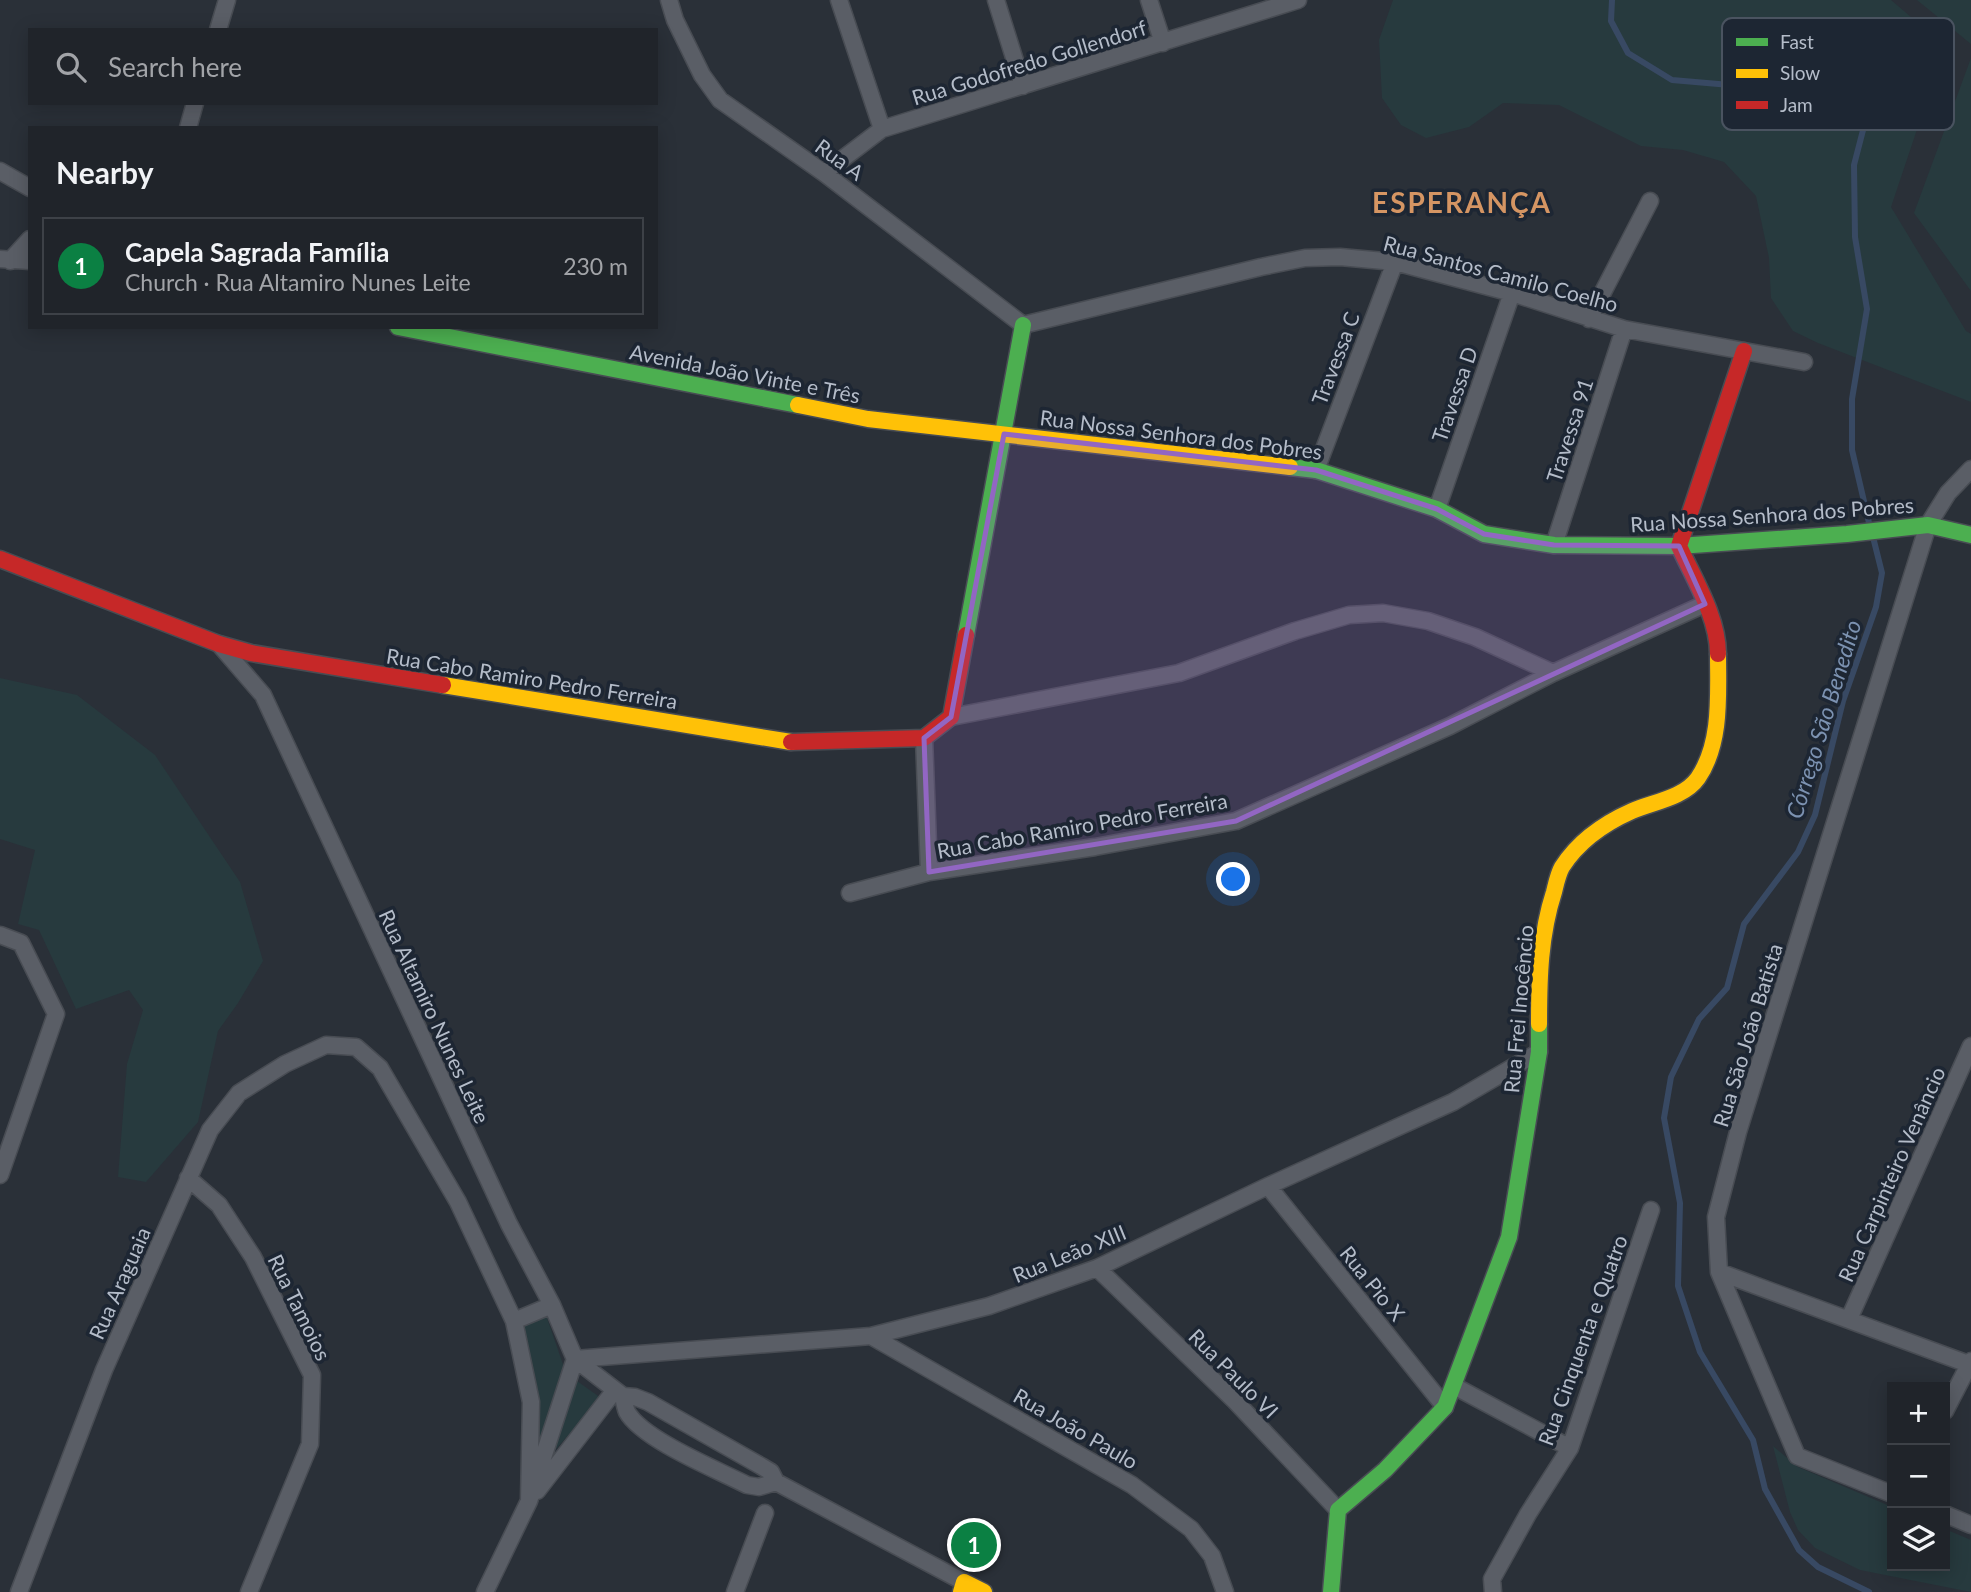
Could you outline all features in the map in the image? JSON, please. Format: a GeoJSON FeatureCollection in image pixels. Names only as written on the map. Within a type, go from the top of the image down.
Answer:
{"type":"FeatureCollection","features":[{"type":"Feature","properties":{"kind":"street"},"geometry":{"type":"LineString","coordinates":[[219,28],[227,0]]}},
{"type":"Feature","properties":{"kind":"street","name":"Rua A"},"geometry":{"type":"LineString","coordinates":[[669,0],[675,20],[702,75],[720,100],[824,173],[1023,325]]}},
{"type":"Feature","properties":{"kind":"street"},"geometry":{"type":"LineString","coordinates":[[839,0],[882,129]]}},
{"type":"Feature","properties":{"kind":"street"},"geometry":{"type":"LineString","coordinates":[[996,0],[1023,86]]}},
{"type":"Feature","properties":{"kind":"street"},"geometry":{"type":"LineString","coordinates":[[1149,0],[1163,43]]}},
{"type":"Feature","properties":{"kind":"street","name":"Rua Godofredo Gollendorf"},"geometry":{"type":"LineString","coordinates":[[824,173],[882,129],[1298,0]]}},
{"type":"Feature","properties":{"kind":"street"},"geometry":{"type":"LineString","coordinates":[[189,126],[194,105]]}},
{"type":"Feature","properties":{"kind":"street"},"geometry":{"type":"LineString","coordinates":[[0,172],[28,187]]}},
{"type":"Feature","properties":{"kind":"street"},"geometry":{"type":"LineString","coordinates":[[1588,318],[1650,201]]}},
{"type":"Feature","properties":{"kind":"street"},"geometry":{"type":"LineString","coordinates":[[5,260],[28,241]]}},
{"type":"Feature","properties":{"kind":"street","name":"Rua Santos Camilo Coelho"},"geometry":{"type":"LineString","coordinates":[[1023,325],[1261,267],[1305,258],[1340,257],[1395,262],[1512,293],[1624,329],[1804,362]]}},
{"type":"Feature","properties":{"kind":"street"},"geometry":{"type":"LineString","coordinates":[[5,260],[28,261]]}},
{"type":"Feature","properties":{"kind":"street","name":"Travessa C"},"geometry":{"type":"LineString","coordinates":[[1316,470],[1395,262]]}},
{"type":"Feature","properties":{"kind":"street","name":"Travessa D"},"geometry":{"type":"LineString","coordinates":[[1437,509],[1512,293]]}},
{"type":"Feature","properties":{"kind":"street"},"geometry":{"type":"LineString","coordinates":[[951,717],[1023,325]]}},
{"type":"Feature","properties":{"kind":"street","name":"Avenida João Vinte e Três"},"geometry":{"type":"LineString","coordinates":[[408,329],[868,419],[1004,434]]}},
{"type":"Feature","properties":{"kind":"street","name":"Travessa 91"},"geometry":{"type":"LineString","coordinates":[[1554,545],[1624,329]]}},
{"type":"Feature","properties":{"kind":"street"},"geometry":{"type":"LineString","coordinates":[[1679,546],[1744,351]]}},
{"type":"Feature","properties":{"kind":"street","name":"Rua Nossa Senhora dos Pobres"},"geometry":{"type":"LineString","coordinates":[[1004,434],[1316,470],[1437,509],[1484,534],[1554,545],[1679,546],[1847,534],[1928,525],[1970,533]]}},
{"type":"Feature","properties":{"kind":"street","name":"Rua São João Batista"},"geometry":{"type":"LineString","coordinates":[[1887,1492],[1797,1456],[1719,1272],[1716,1217],[1738,1132],[1928,525],[1948,493],[1971,469]]}},
{"type":"Feature","properties":{"kind":"street","name":"Rua Frei Inocêncio"},"geometry":{"type":"LineString","coordinates":[[1338,1510],[1385,1470],[1445,1407],[1509,1237],[1539,1052],[1539,978],[1545,920],[1561,869],[1591,834],[1632,811],[1668,799],[1696,781],[1709,759],[1718,710],[1718,640],[1679,546]]}},
{"type":"Feature","properties":{"kind":"street","name":"Rua Cabo Ramiro Pedro Ferreira"},"geometry":{"type":"LineString","coordinates":[[0,559],[219,644],[251,653],[790,742],[924,738],[929,872],[1095,847],[1236,821],[1450,726],[1553,673],[1705,604]]}},
{"type":"Feature","properties":{"kind":"street"},"geometry":{"type":"LineString","coordinates":[[924,738],[951,717],[1179,673],[1295,631],[1349,615],[1383,613],[1428,621],[1475,637],[1553,673]]}},
{"type":"Feature","properties":{"kind":"street","name":"Rua Altamiro Nunes Leite"},"geometry":{"type":"LineString","coordinates":[[219,644],[262,695],[509,1224],[552,1305],[575,1359],[619,1393],[648,1402],[771,1472],[776,1482],[962,1587],[984,1592]]}},
{"type":"Feature","properties":{"kind":"street"},"geometry":{"type":"LineString","coordinates":[[850,893],[929,872]]}},
{"type":"Feature","properties":{"kind":"street"},"geometry":{"type":"LineString","coordinates":[[0,935],[21,943],[56,1014],[0,1175]]}},
{"type":"Feature","properties":{"kind":"street","name":"Rua Araguaia"},"geometry":{"type":"LineString","coordinates":[[19,1592],[104,1370],[210,1130],[239,1093],[285,1064],[326,1045],[356,1046],[380,1068],[458,1202],[514,1321]]}},
{"type":"Feature","properties":{"kind":"street","name":"Rua Carpinteiro Venâncio"},"geometry":{"type":"LineString","coordinates":[[1849,1319],[1971,1045]]}},
{"type":"Feature","properties":{"kind":"street","name":"Rua Leão XIII"},"geometry":{"type":"LineString","coordinates":[[575,1359],[871,1336],[989,1306],[1097,1268],[1453,1102],[1539,1052]]}},
{"type":"Feature","properties":{"kind":"street","name":"Rua Tamoios"},"geometry":{"type":"LineString","coordinates":[[188,1178],[219,1205],[253,1257],[312,1375],[310,1444],[249,1592]]}},
{"type":"Feature","properties":{"kind":"street","name":"Rua Pio X"},"geometry":{"type":"LineString","coordinates":[[1268,1186],[1445,1407]]}},
{"type":"Feature","properties":{"kind":"street","name":"Rua Cinquenta e Quatro"},"geometry":{"type":"LineString","coordinates":[[1493,1592],[1492,1579],[1528,1514],[1570,1448],[1651,1210]]}},
{"type":"Feature","properties":{"kind":"street","name":"Rua Paulo VI"},"geometry":{"type":"LineString","coordinates":[[1097,1268],[1235,1401],[1338,1510]]}},
{"type":"Feature","properties":{"kind":"street"},"geometry":{"type":"LineString","coordinates":[[1719,1272],[1971,1363],[1950,1402]]}},
{"type":"Feature","properties":{"kind":"street"},"geometry":{"type":"LineString","coordinates":[[529,1501],[531,1402],[514,1321],[552,1305]]}},
{"type":"Feature","properties":{"kind":"street","name":"Rua João Paulo"},"geometry":{"type":"LineString","coordinates":[[871,1336],[1132,1485],[1191,1529],[1212,1556],[1225,1592]]}},
{"type":"Feature","properties":{"kind":"street"},"geometry":{"type":"LineString","coordinates":[[485,1592],[529,1501],[575,1359]]}},
{"type":"Feature","properties":{"kind":"street"},"geometry":{"type":"LineString","coordinates":[[1454,1386],[1570,1448]]}},
{"type":"Feature","properties":{"kind":"street"},"geometry":{"type":"LineString","coordinates":[[529,1501],[619,1393]]}},
{"type":"Feature","properties":{"kind":"street","name":"Rua Altamiro Nunes Leite"},"geometry":{"type":"LineString","coordinates":[[619,1393],[635,1422],[669,1446],[747,1485],[759,1488],[776,1482]]}},
{"type":"Feature","properties":{"kind":"street"},"geometry":{"type":"LineString","coordinates":[[1331,1592],[1338,1510]]}},
{"type":"Feature","properties":{"kind":"street"},"geometry":{"type":"LineString","coordinates":[[735,1592],[765,1513]]}},
{"type":"Feature","properties":{"kind":"street"},"geometry":{"type":"LineString","coordinates":[[1950,1516],[1971,1525]]}},
{"type":"Feature","properties":{"kind":"highlighted area"},"geometry":{"type":"Polygon","coordinates":[[[1004,434],[1316,470],[1437,509],[1484,534],[1554,545],[1679,546],[1705,604],[1236,821],[929,872],[924,738],[951,717],[1004,434]]]}},
{"type":"Feature","properties":{"kind":"green space"},"geometry":{"type":"Polygon","coordinates":[[[1393,0],[1891,0],[1912,18],[1722,18],[1722,130],[1917,130],[1891,207],[1966,331],[1971,334],[1971,402],[1793,331],[1771,298],[1769,258],[1756,196],[1724,162],[1683,150],[1641,146],[1559,105],[1503,103],[1469,127],[1426,138],[1401,125],[1382,98],[1379,40],[1393,0]]]}},
{"type":"Feature","properties":{"kind":"green space"},"geometry":{"type":"Polygon","coordinates":[[[1917,0],[1971,0],[1971,44],[1954,30],[1954,18],[1939,18],[1917,0]]]}},
{"type":"Feature","properties":{"kind":"green space"},"geometry":{"type":"Polygon","coordinates":[[[1971,58],[1971,291],[1914,213],[1945,130],[1954,130],[1954,104],[1971,58]]]}},
{"type":"Feature","properties":{"kind":"green space"},"geometry":{"type":"Polygon","coordinates":[[[0,678],[77,695],[155,755],[240,882],[263,961],[218,1031],[198,1122],[146,1182],[118,1177],[127,1064],[143,1010],[129,990],[76,1009],[39,930],[18,924],[35,850],[0,839],[0,678]]]}},
{"type":"Feature","properties":{"kind":"green space"},"geometry":{"type":"Polygon","coordinates":[[[546,1315],[568,1379],[535,1462],[522,1325],[546,1315]]]}},
{"type":"Feature","properties":{"kind":"green space"},"geometry":{"type":"Polygon","coordinates":[[[577,1381],[601,1398],[542,1465],[577,1381]]]}},
{"type":"Feature","properties":{"kind":"green space"},"geometry":{"type":"Polygon","coordinates":[[[1773,1446],[1798,1467],[1887,1505],[1887,1571],[1950,1571],[1950,1531],[1971,1540],[1971,1592],[1860,1570],[1815,1548],[1798,1530],[1790,1512],[1773,1446]]]}},
{"type":"Feature","properties":{"kind":"waterway","name":"Córrego São Benedito"},"geometry":{"type":"LineString","coordinates":[[1612,0],[1611,21],[1628,53],[1672,80],[1722,84]]}},
{"type":"Feature","properties":{"kind":"waterway","name":"Córrego São Benedito"},"geometry":{"type":"LineString","coordinates":[[1863,130],[1854,165],[1855,237],[1867,309],[1852,399],[1852,450],[1870,527]]}},
{"type":"Feature","properties":{"kind":"waterway","name":"Córrego São Benedito"},"geometry":{"type":"LineString","coordinates":[[1869,1592],[1818,1567],[1799,1550],[1765,1489],[1753,1440],[1700,1352],[1678,1286],[1680,1203],[1664,1118],[1671,1077],[1699,1019],[1727,988],[1744,924],[1798,852],[1815,815],[1843,701],[1876,607],[1882,573],[1873,537]]}},
{"type":"Feature","properties":{"kind":"traffic: fast"},"geometry":{"type":"LineString","coordinates":[[966,635],[1023,325]]}},
{"type":"Feature","properties":{"kind":"traffic: fast"},"geometry":{"type":"LineString","coordinates":[[408,329],[798,405]]}},
{"type":"Feature","properties":{"kind":"traffic: fast"},"geometry":{"type":"LineString","coordinates":[[1290,467],[1316,470],[1437,509],[1484,534],[1554,545],[1679,546],[1847,534],[1928,525],[1971,535]]}},
{"type":"Feature","properties":{"kind":"traffic: fast"},"geometry":{"type":"LineString","coordinates":[[1331,1592],[1338,1510],[1385,1470],[1445,1407],[1509,1237],[1539,1052],[1539,1024]]}},
{"type":"Feature","properties":{"kind":"traffic: slow"},"geometry":{"type":"LineString","coordinates":[[798,405],[868,419],[1290,467]]}},
{"type":"Feature","properties":{"kind":"traffic: slow"},"geometry":{"type":"LineString","coordinates":[[1539,1024],[1543,941],[1549,908],[1561,870],[1576,849],[1602,827],[1632,811],[1677,795],[1698,778],[1706,764],[1715,734],[1718,654]]}},
{"type":"Feature","properties":{"kind":"traffic: slow"},"geometry":{"type":"LineString","coordinates":[[443,685],[791,742]]}},
{"type":"Feature","properties":{"kind":"traffic: slow"},"geometry":{"type":"LineString","coordinates":[[961,1592],[964,1582],[984,1592]]}},
{"type":"Feature","properties":{"kind":"traffic: jam"},"geometry":{"type":"LineString","coordinates":[[1718,654],[1710,612],[1679,546],[1744,351]]}},
{"type":"Feature","properties":{"kind":"traffic: jam"},"geometry":{"type":"LineString","coordinates":[[0,559],[219,644],[251,653],[443,685]]}},
{"type":"Feature","properties":{"kind":"traffic: jam"},"geometry":{"type":"LineString","coordinates":[[791,742],[924,738],[951,717],[966,635]]}},
{"type":"Feature","properties":{"kind":"place","name":"Capela Sagrada Família"},"geometry":{"type":"Point","coordinates":[974,1545]}},
{"type":"Feature","properties":{"kind":"district","name":"ESPERANÇA"},"geometry":{"type":"Point","coordinates":[1462,202]}}]}
